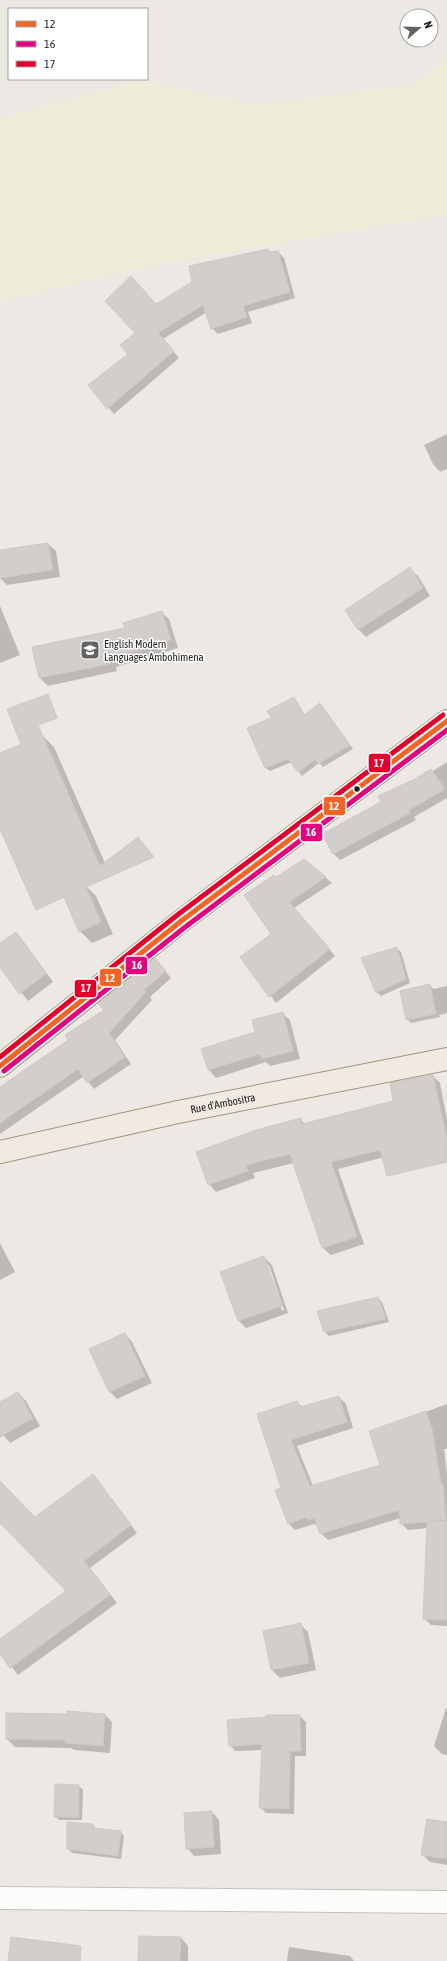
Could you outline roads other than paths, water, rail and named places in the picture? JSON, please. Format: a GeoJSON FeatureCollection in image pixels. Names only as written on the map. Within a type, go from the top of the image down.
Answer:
{"type":"FeatureCollection","features":[{"type":"Feature","properties":{"kind":"main road"},"geometry":{"type":"LineString","coordinates":[[0,1066],[180,922],[447,721]]}},
{"type":"Feature","properties":{"kind":"main road","name":"Rue d'Ambositra"},"geometry":{"type":"LineString","coordinates":[[0,1152],[178,1112],[447,1059]]}},
{"type":"Feature","properties":{"kind":"street"},"geometry":{"type":"LineString","coordinates":[[0,1898],[447,1902]]}},
{"type":"Feature","properties":{"kind":"place","name":"English Modern Languages Ambohimena"},"geometry":{"type":"Point","coordinates":[90,650]}}]}
